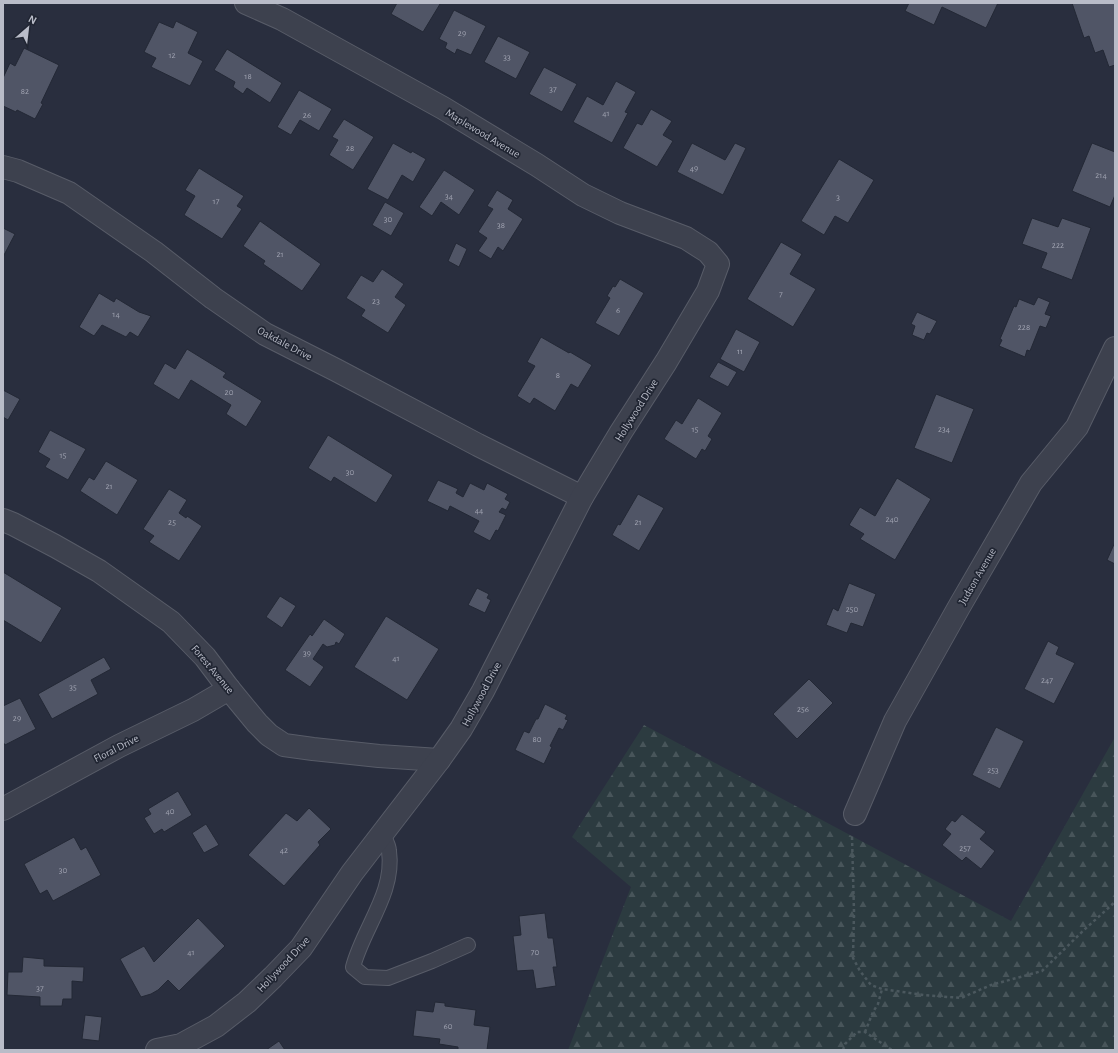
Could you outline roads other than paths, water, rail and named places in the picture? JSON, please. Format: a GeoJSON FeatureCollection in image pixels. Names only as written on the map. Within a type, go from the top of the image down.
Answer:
{"type":"FeatureCollection","features":[{"type":"Feature","properties":{"kind":"street","name":"Maplewood Avenue"},"geometry":{"type":"LineString","coordinates":[[246,3],[282,19],[443,108],[537,165],[583,196],[620,213],[686,238],[708,252],[718,264]]}},
{"type":"Feature","properties":{"kind":"street","name":"Oakdale Drive"},"geometry":{"type":"LineString","coordinates":[[3,166],[69,193],[154,252],[213,298],[265,334],[582,497]]}},
{"type":"Feature","properties":{"kind":"street","name":"Hollywood Drive"},"geometry":{"type":"LineString","coordinates":[[157,1050],[181,1045],[216,1026],[247,1002],[273,977],[301,948],[352,873],[439,760],[461,729],[483,691],[582,497],[708,291],[718,264]]}},
{"type":"Feature","properties":{"kind":"street","name":"Judson Avenue"},"geometry":{"type":"LineString","coordinates":[[855,814],[895,721],[1031,482],[1077,427],[1115,348]]}},
{"type":"Feature","properties":{"kind":"street","name":"Forest Avenue"},"geometry":{"type":"LineString","coordinates":[[3,520],[55,546],[92,568],[171,622],[205,657],[229,689],[269,735],[284,745],[372,755],[439,760]]}},
{"type":"Feature","properties":{"kind":"street","name":"Floral Drive"},"geometry":{"type":"LineString","coordinates":[[3,809],[119,746],[193,710],[229,689]]}},
{"type":"Feature","properties":{"kind":"lane"},"geometry":{"type":"LineString","coordinates":[[382,834],[389,850],[389,871],[380,902],[356,954],[353,967],[365,977],[388,978],[468,945]]}}]}
